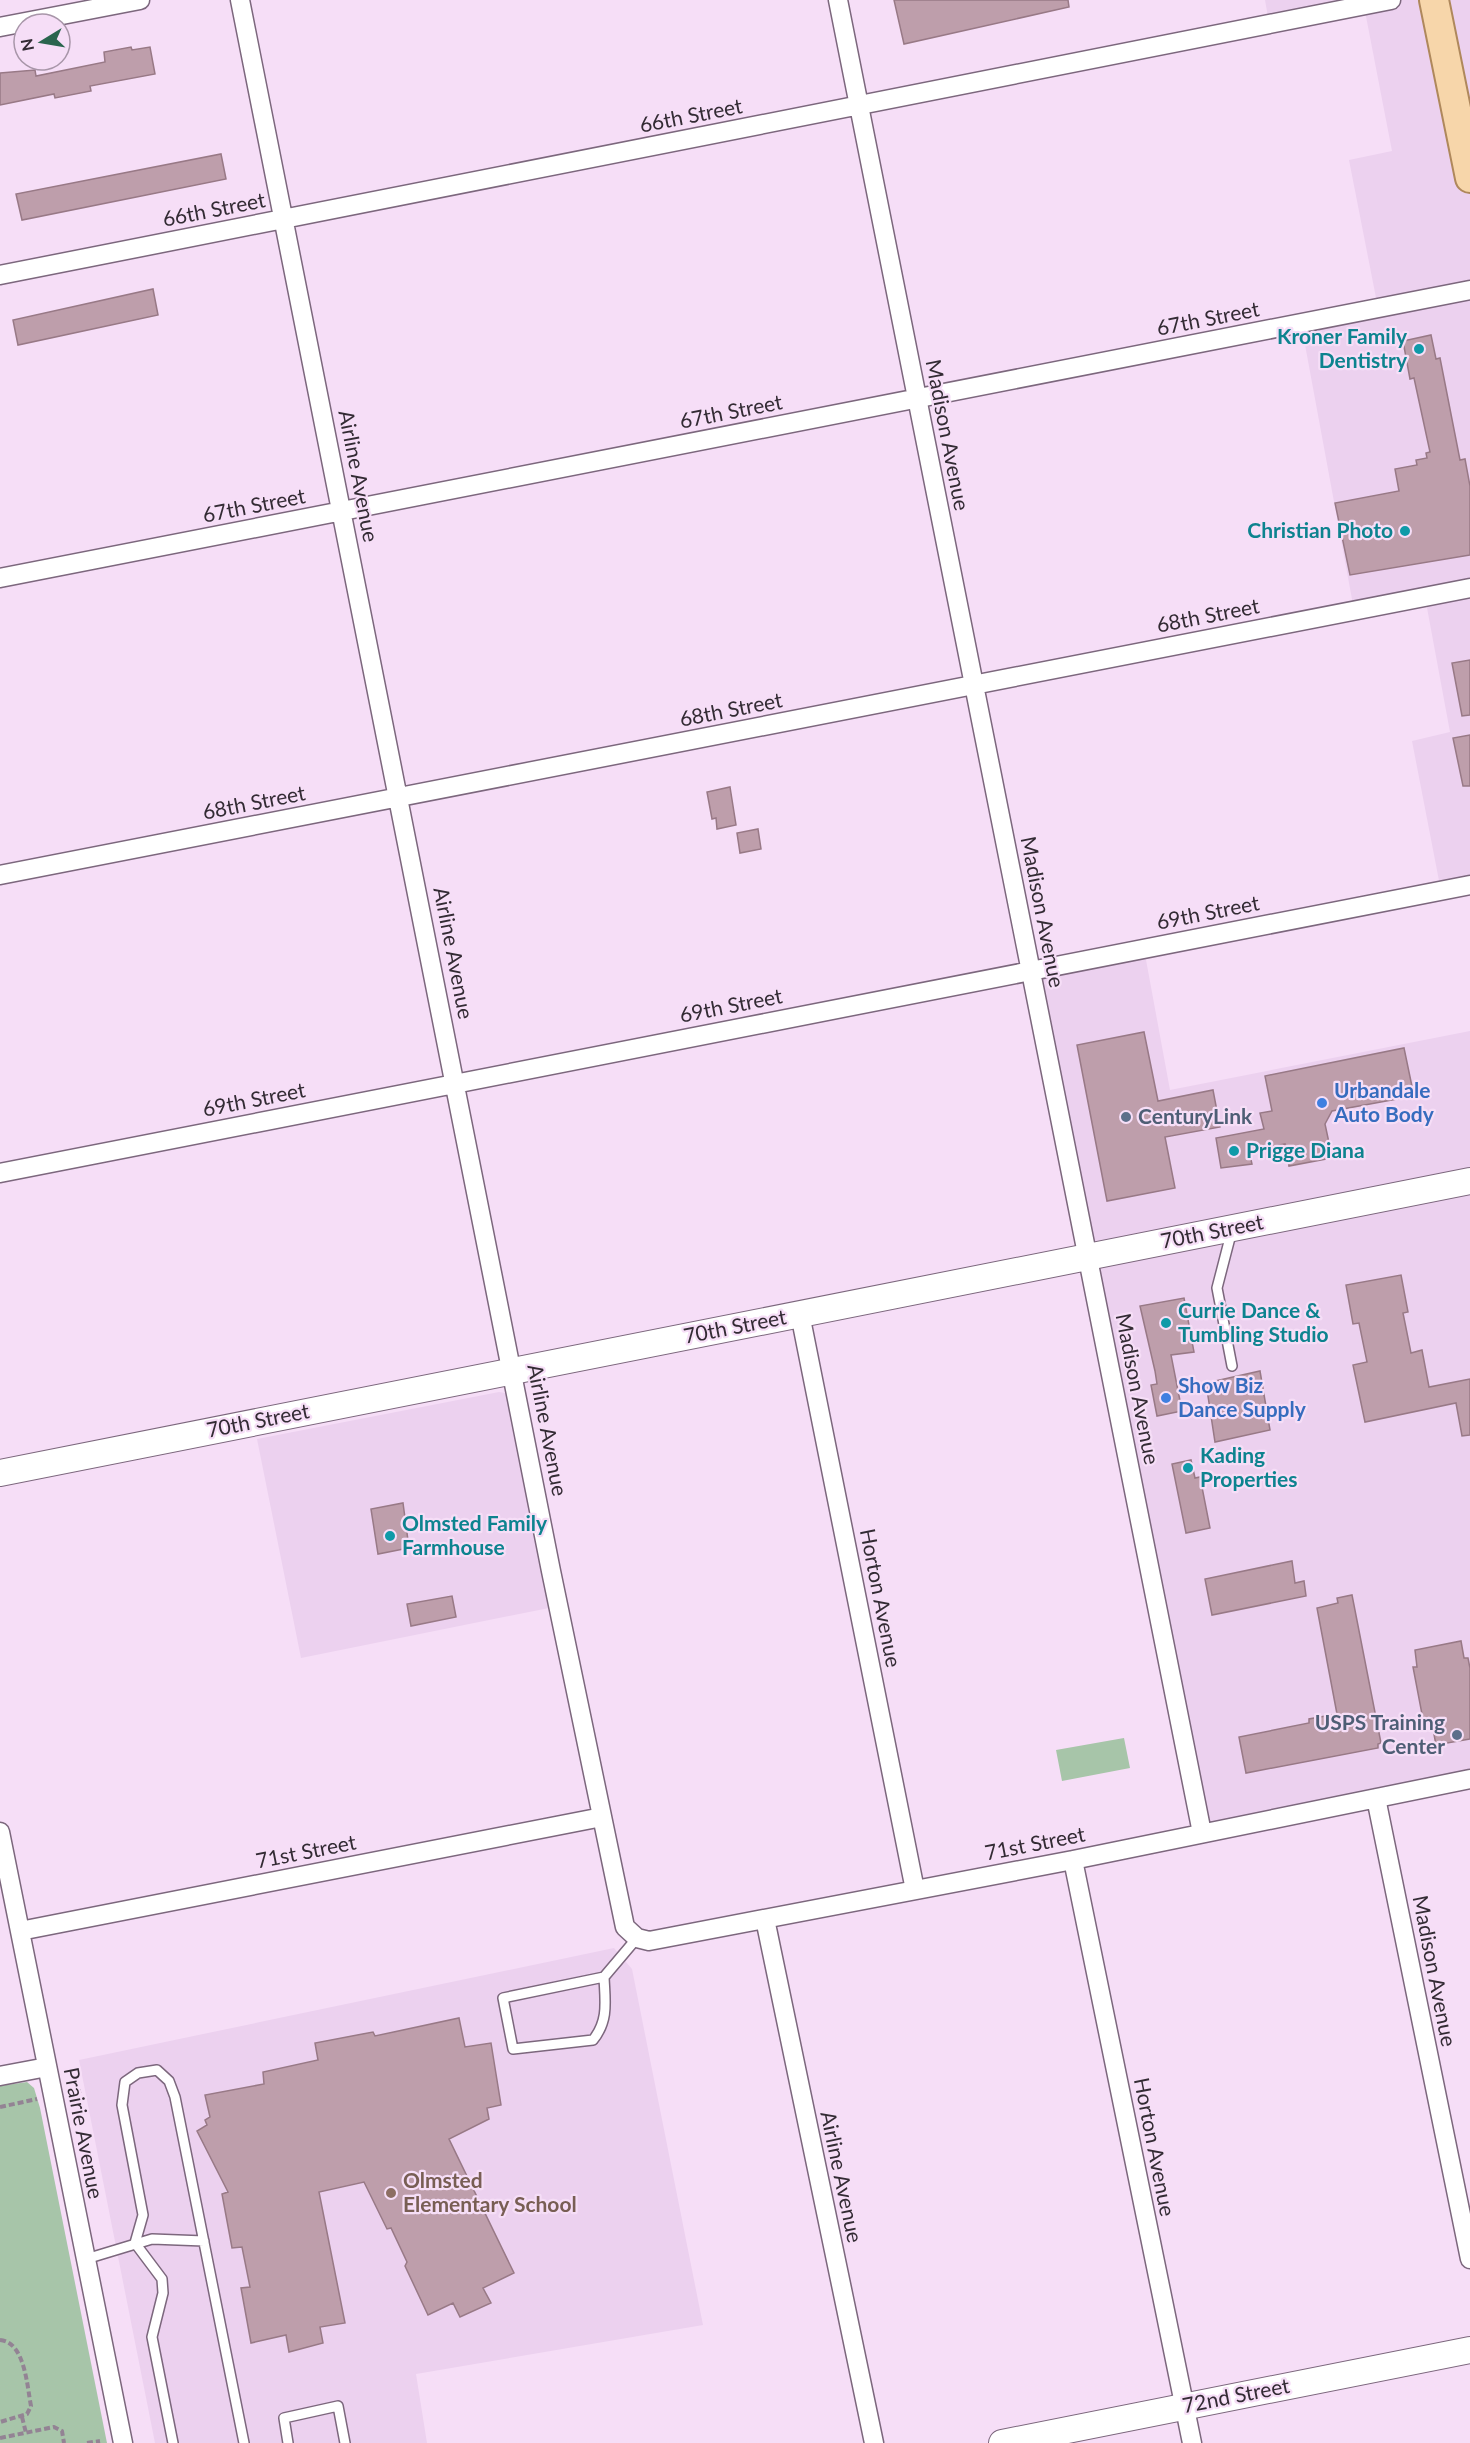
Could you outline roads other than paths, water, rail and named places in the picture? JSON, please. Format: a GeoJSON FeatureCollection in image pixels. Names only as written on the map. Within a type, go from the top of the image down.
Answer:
{"type":"FeatureCollection","features":[{"type":"Feature","properties":{"kind":"main road"},"geometry":{"type":"LineString","coordinates":[[1434,0],[1470,178]]}},
{"type":"Feature","properties":{"kind":"main road","name":"70th Street"},"geometry":{"type":"LineString","coordinates":[[0,1473],[1470,1181]]}},
{"type":"Feature","properties":{"kind":"main road","name":"72nd Street"},"geometry":{"type":"LineString","coordinates":[[1002,2443],[1470,2350]]}},
{"type":"Feature","properties":{"kind":"street"},"geometry":{"type":"LineString","coordinates":[[0,27],[140,0]]}},
{"type":"Feature","properties":{"kind":"street","name":"Airline Avenue"},"geometry":{"type":"LineString","coordinates":[[240,0],[513,1371],[550,1571],[621,1915],[625,1927],[637,1938]]}},
{"type":"Feature","properties":{"kind":"street","name":"Madison Avenue"},"geometry":{"type":"LineString","coordinates":[[838,0],[1202,1833]]}},
{"type":"Feature","properties":{"kind":"street","name":"66th Street"},"geometry":{"type":"LineString","coordinates":[[0,275],[1391,0]]}},
{"type":"Feature","properties":{"kind":"street","name":"67th Street"},"geometry":{"type":"LineString","coordinates":[[0,578],[1470,290]]}},
{"type":"Feature","properties":{"kind":"street","name":"68th Street"},"geometry":{"type":"LineString","coordinates":[[0,875],[1470,588]]}},
{"type":"Feature","properties":{"kind":"street","name":"69th Street"},"geometry":{"type":"LineString","coordinates":[[0,1173],[1470,885]]}},
{"type":"Feature","properties":{"kind":"street","name":"Horton Avenue"},"geometry":{"type":"LineString","coordinates":[[800,1314],[915,1890]]}},
{"type":"Feature","properties":{"kind":"street","name":"71st Street"},"geometry":{"type":"LineString","coordinates":[[637,1938],[649,1941],[765,1919],[1073,1860],[1470,1779]]}},
{"type":"Feature","properties":{"kind":"street","name":"Madison Avenue"},"geometry":{"type":"LineString","coordinates":[[1376,1798],[1470,2259]]}},
{"type":"Feature","properties":{"kind":"street","name":"71st Street"},"geometry":{"type":"LineString","coordinates":[[20,1931],[602,1817]]}},
{"type":"Feature","properties":{"kind":"street","name":"Prairie Avenue"},"geometry":{"type":"LineString","coordinates":[[0,1832],[123,2443]]}},
{"type":"Feature","properties":{"kind":"street","name":"Horton Avenue"},"geometry":{"type":"LineString","coordinates":[[1073,1860],[1192,2443]]}},
{"type":"Feature","properties":{"kind":"street","name":"Airline Avenue"},"geometry":{"type":"LineString","coordinates":[[765,1919],[874,2443]]}},
{"type":"Feature","properties":{"kind":"street"},"geometry":{"type":"LineString","coordinates":[[0,2076],[47,2067]]}},
{"type":"Feature","properties":{"kind":"lane"},"geometry":{"type":"LineString","coordinates":[[1232,1366],[1217,1288],[1233,1228]]}},
{"type":"Feature","properties":{"kind":"lane"},"geometry":{"type":"LineString","coordinates":[[604,1977],[606,2016],[602,2029],[593,2040],[513,2049],[503,1998],[604,1977],[637,1938]]}},
{"type":"Feature","properties":{"kind":"lane"},"geometry":{"type":"LineString","coordinates":[[135,2243],[143,2215],[122,2105],[125,2082],[138,2073],[157,2070],[168,2081],[175,2097],[244,2443]]}},
{"type":"Feature","properties":{"kind":"lane"},"geometry":{"type":"LineString","coordinates":[[86,2259],[152,2239],[204,2241]]}},
{"type":"Feature","properties":{"kind":"lane"},"geometry":{"type":"LineString","coordinates":[[135,2243],[162,2279],[163,2293],[152,2337],[173,2443]]}},
{"type":"Feature","properties":{"kind":"lane"},"geometry":{"type":"LineString","coordinates":[[288,2443],[284,2418],[338,2406],[345,2443]]}},
{"type":"Feature","properties":{"kind":"place","name":"Kroner Family Dentistry"},"geometry":{"type":"Point","coordinates":[1419,349]}},
{"type":"Feature","properties":{"kind":"place","name":"Christian Photo"},"geometry":{"type":"Point","coordinates":[1405,531]}},
{"type":"Feature","properties":{"kind":"place","name":"Urbandale Auto Body"},"geometry":{"type":"Point","coordinates":[1322,1103]}},
{"type":"Feature","properties":{"kind":"place","name":"CenturyLink"},"geometry":{"type":"Point","coordinates":[1126,1117]}},
{"type":"Feature","properties":{"kind":"place","name":"Prigge Diana"},"geometry":{"type":"Point","coordinates":[1234,1151]}},
{"type":"Feature","properties":{"kind":"place","name":"Currie Dance & Tumbling Studio"},"geometry":{"type":"Point","coordinates":[1166,1323]}},
{"type":"Feature","properties":{"kind":"place","name":"Show Biz Dance Supply"},"geometry":{"type":"Point","coordinates":[1166,1398]}},
{"type":"Feature","properties":{"kind":"place","name":"Kading Properties"},"geometry":{"type":"Point","coordinates":[1188,1468]}},
{"type":"Feature","properties":{"kind":"place","name":"Olmsted Family Farmhouse"},"geometry":{"type":"Point","coordinates":[390,1536]}},
{"type":"Feature","properties":{"kind":"place","name":"USPS Training Center"},"geometry":{"type":"Point","coordinates":[1457,1735]}},
{"type":"Feature","properties":{"kind":"place","name":"Olmsted Elementary School"},"geometry":{"type":"Point","coordinates":[391,2193]}}]}
